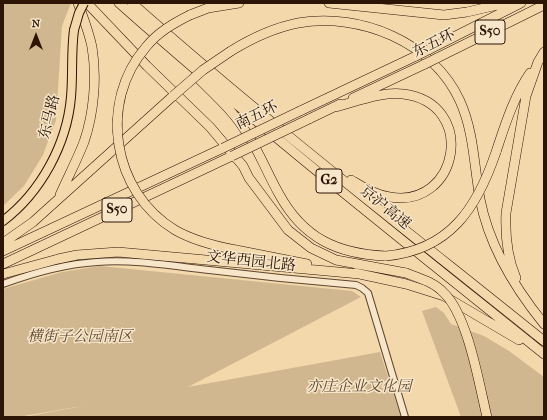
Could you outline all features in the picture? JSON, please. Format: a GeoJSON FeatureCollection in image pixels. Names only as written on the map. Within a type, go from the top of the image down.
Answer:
{"type":"FeatureCollection","features":[{"type":"Feature","properties":{"kind":"highway"},"geometry":{"type":"LineString","coordinates":[[59,198],[85,140],[93,104],[94,70],[92,48],[78,3]]}},
{"type":"Feature","properties":{"kind":"highway"},"geometry":{"type":"LineString","coordinates":[[85,3],[210,127],[243,166],[253,183],[288,230],[311,248],[336,260],[406,273],[428,281],[445,293],[459,313],[467,336],[487,417]]}},
{"type":"Feature","properties":{"kind":"highway","name":"京沪高速"},"geometry":{"type":"LineString","coordinates":[[119,3],[320,173],[544,354]]}},
{"type":"Feature","properties":{"kind":"highway","name":"京沪高速"},"geometry":{"type":"LineString","coordinates":[[132,3],[326,166],[544,341]]}},
{"type":"Feature","properties":{"kind":"highway"},"geometry":{"type":"LineString","coordinates":[[239,3],[208,8],[173,24],[146,46],[136,60],[129,74],[120,102],[117,132],[119,151],[123,166],[136,191],[145,203],[164,222],[189,237],[219,247],[406,284],[444,296],[544,354]]}},
{"type":"Feature","properties":{"kind":"highway"},"geometry":{"type":"LineString","coordinates":[[329,3],[444,14],[467,12],[506,3]]}},
{"type":"Feature","properties":{"kind":"highway","name":"南五环"},"geometry":{"type":"LineString","coordinates":[[3,251],[416,56],[521,3]]}},
{"type":"Feature","properties":{"kind":"highway","name":"东五环"},"geometry":{"type":"LineString","coordinates":[[335,107],[544,5]]}},
{"type":"Feature","properties":{"kind":"highway"},"geometry":{"type":"LineString","coordinates":[[3,243],[33,222],[173,96],[204,70],[231,51],[259,35],[284,26],[299,23],[330,21],[363,26],[393,36],[415,48],[437,67],[455,91],[466,116],[470,131],[481,200],[494,242],[507,273],[544,324]]}},
{"type":"Feature","properties":{"kind":"highway"},"geometry":{"type":"LineString","coordinates":[[167,45],[237,118],[256,147],[279,195],[298,221],[313,235],[338,248],[355,253],[386,256],[413,251],[432,242],[453,227],[472,205],[484,183],[518,93],[544,52]]}},
{"type":"Feature","properties":{"kind":"highway"},"geometry":{"type":"LineString","coordinates":[[530,306],[519,286],[508,258],[505,227],[506,213],[526,96],[538,62]]}},
{"type":"Feature","properties":{"kind":"highway"},"geometry":{"type":"LineString","coordinates":[[326,166],[367,190],[398,198],[411,197],[429,189],[442,176],[451,157],[452,145],[447,123],[436,108],[414,96],[402,93],[390,94],[335,107]]}},
{"type":"Feature","properties":{"kind":"highway","name":"南五环"},"geometry":{"type":"LineString","coordinates":[[3,264],[335,107]]}},
{"type":"Feature","properties":{"kind":"highway"},"geometry":{"type":"LineString","coordinates":[[3,274],[64,258],[98,253],[118,252],[360,274]]}},
{"type":"Feature","properties":{"kind":"main road","name":"东马路"},"geometry":{"type":"LineString","coordinates":[[3,221],[16,210],[36,187],[47,170],[60,143],[69,112],[71,98],[74,30],[79,13],[85,3]]}},
{"type":"Feature","properties":{"kind":"street","name":"文华西园北路"},"geometry":{"type":"LineString","coordinates":[[3,284],[43,271],[70,265],[97,262],[121,262],[150,263],[277,278],[356,285],[366,290],[368,293],[405,417]]}},
{"type":"Feature","properties":{"kind":"green space"},"geometry":{"type":"Polygon","coordinates":[[[3,3],[71,3],[62,26],[56,120],[43,155],[24,186],[3,206],[3,3]]]}},
{"type":"Feature","properties":{"kind":"green space","name":"横街子公园南区"},"geometry":{"type":"Polygon","coordinates":[[[100,266],[352,291],[361,297],[188,387],[380,352],[401,417],[24,417],[88,405],[18,417],[3,417],[3,289],[62,272],[100,266]]]}},
{"type":"Feature","properties":{"kind":"green space"},"geometry":{"type":"Polygon","coordinates":[[[436,307],[444,313],[451,324],[484,336],[509,351],[544,377],[544,417],[461,417],[422,311],[436,307]]]}},
{"type":"Feature","properties":{"kind":"park label","name":"亦庄企业文化园"},"geometry":{"type":"Point","coordinates":[359,387]}}]}
